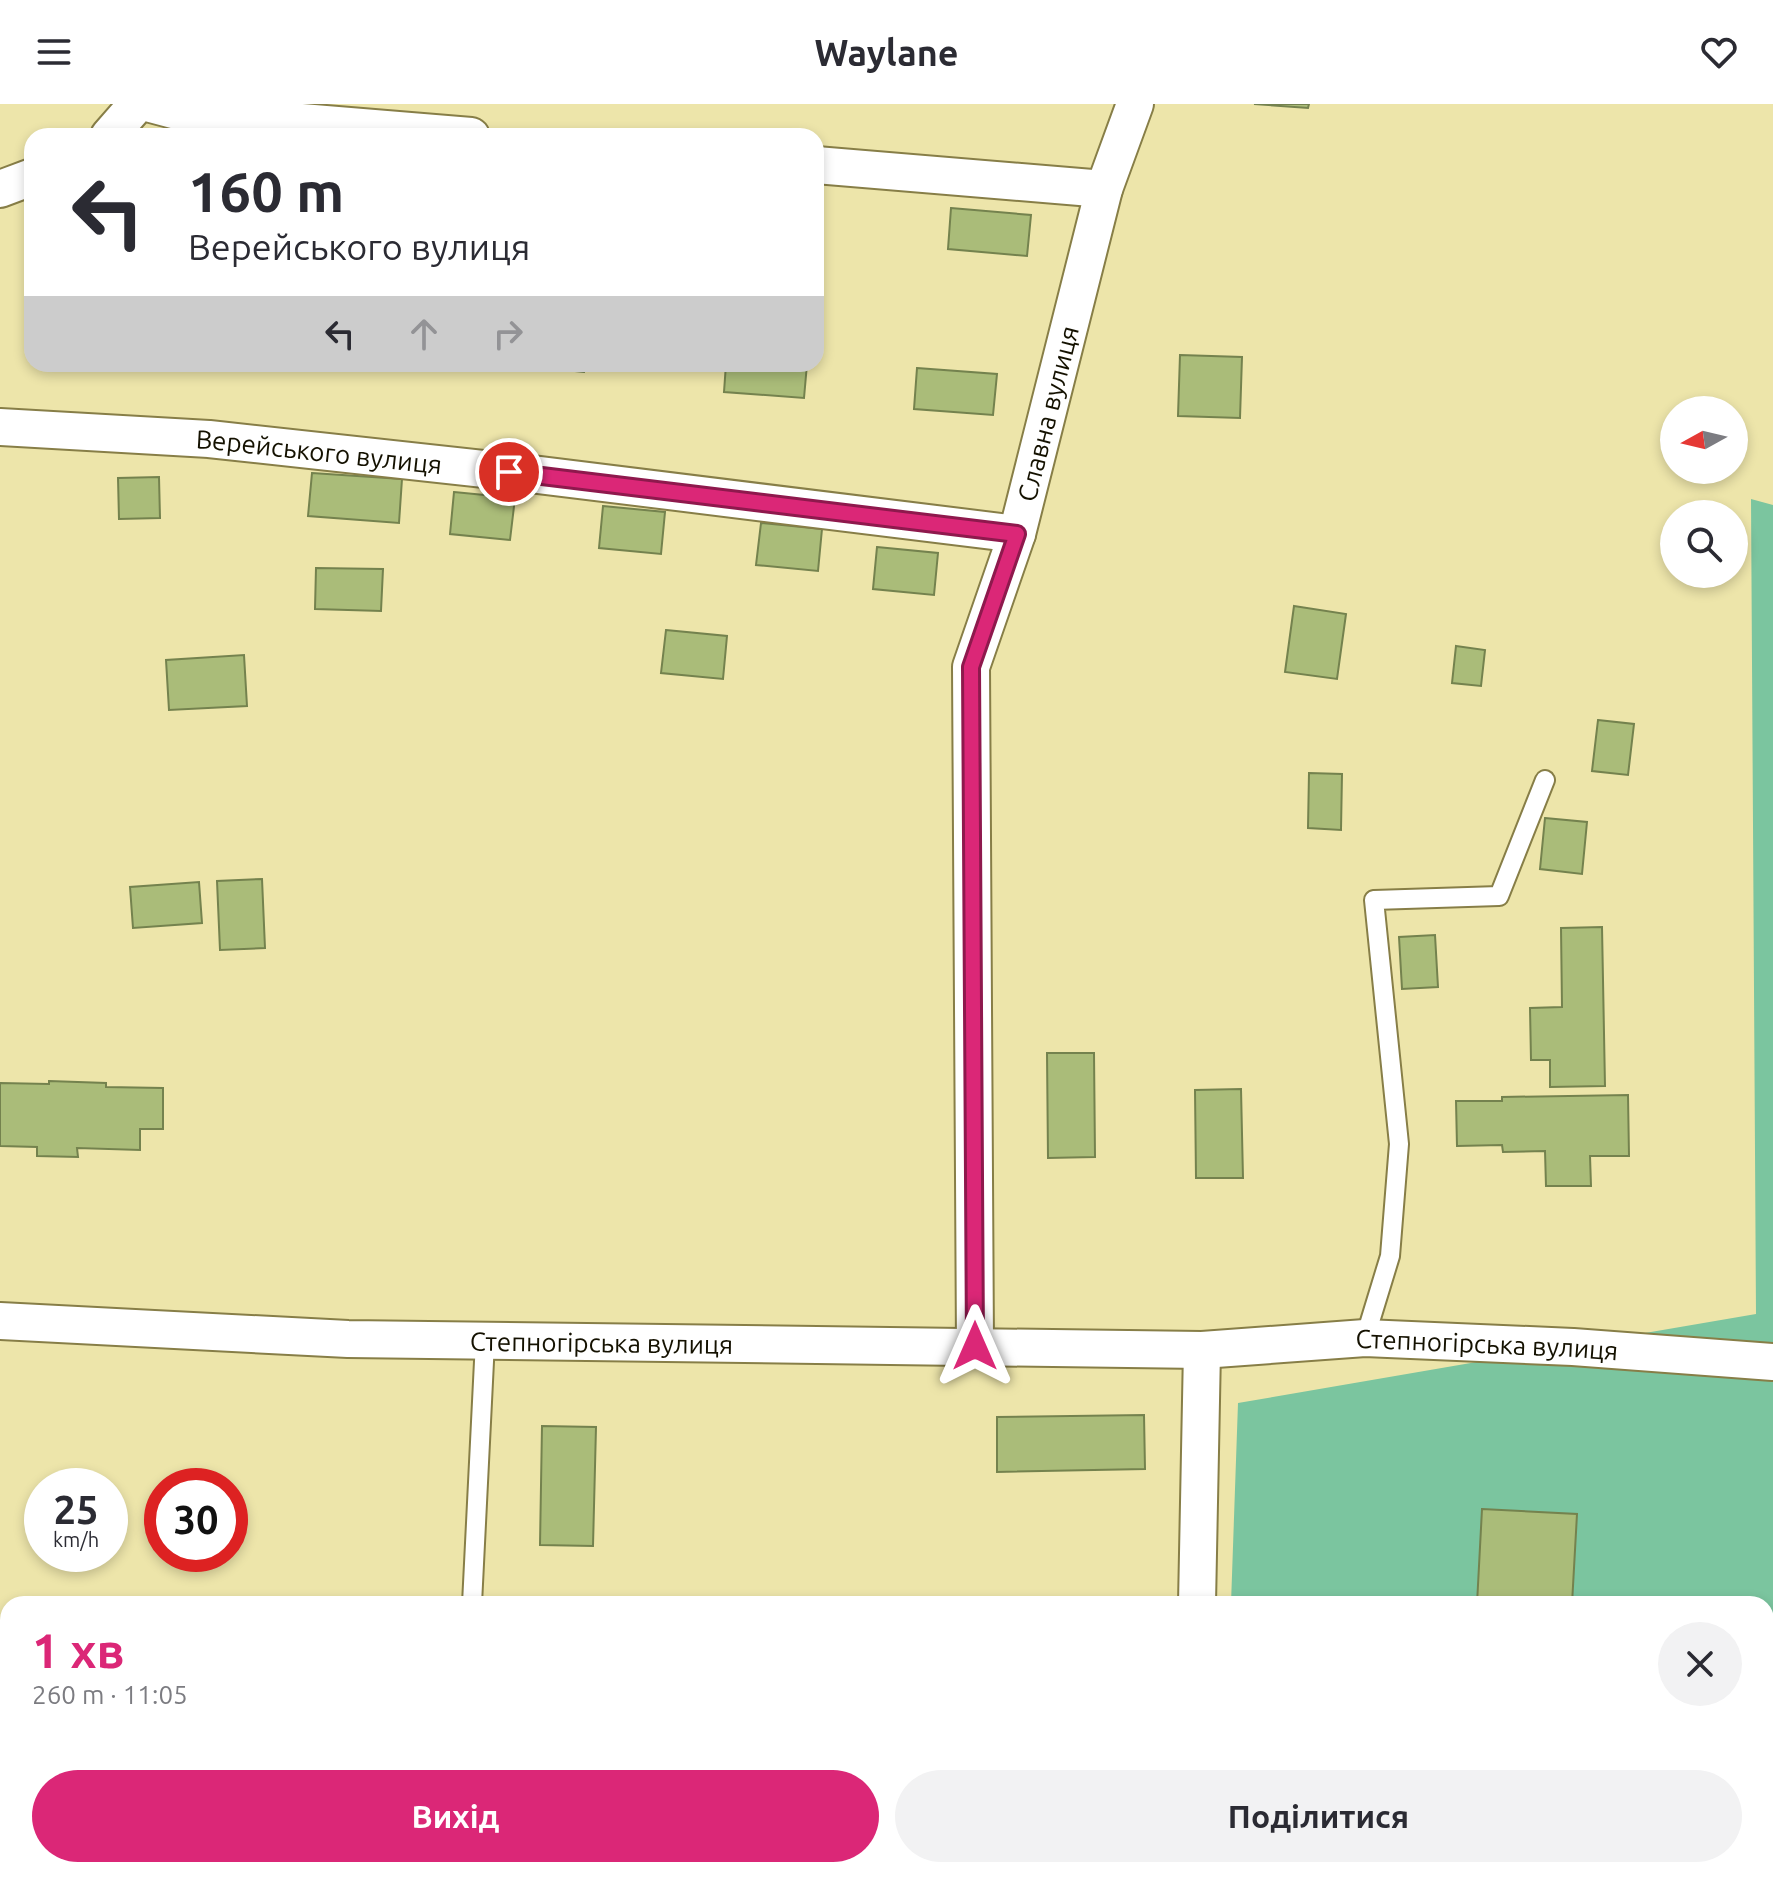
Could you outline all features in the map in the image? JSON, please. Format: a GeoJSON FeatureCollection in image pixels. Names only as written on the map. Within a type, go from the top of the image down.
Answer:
{"type":"FeatureCollection","features":[{"type":"Feature","properties":{"kind":"street"},"geometry":{"type":"LineString","coordinates":[[116,128],[137,104]]}},
{"type":"Feature","properties":{"kind":"street"},"geometry":{"type":"LineString","coordinates":[[151,104],[181,112],[374,128]]}},
{"type":"Feature","properties":{"kind":"street","name":"Славна вулиця"},"geometry":{"type":"LineString","coordinates":[[975,1346],[971,667],[1017,534],[1104,189],[1135,104]]}},
{"type":"Feature","properties":{"kind":"street"},"geometry":{"type":"LineString","coordinates":[[824,166],[1104,189]]}},
{"type":"Feature","properties":{"kind":"street"},"geometry":{"type":"LineString","coordinates":[[0,189],[24,180]]}},
{"type":"Feature","properties":{"kind":"street","name":"Верейського вулиця"},"geometry":{"type":"LineString","coordinates":[[0,427],[209,439],[539,475],[1017,534]]}},
{"type":"Feature","properties":{"kind":"street","name":"Степногірська вулиця"},"geometry":{"type":"LineString","coordinates":[[0,1321],[348,1339],[1202,1350],[1365,1338],[1573,1347],[1773,1362]]}},
{"type":"Feature","properties":{"kind":"street"},"geometry":{"type":"LineString","coordinates":[[1197,1596],[1202,1350]]}},
{"type":"Feature","properties":{"kind":"lane"},"geometry":{"type":"LineString","coordinates":[[1365,1338],[1390,1256],[1399,1144],[1374,900],[1499,896],[1545,780]]}},
{"type":"Feature","properties":{"kind":"lane"},"geometry":{"type":"LineString","coordinates":[[472,1596],[485,1341]]}},
{"type":"Feature","properties":{"kind":"green space"},"geometry":{"type":"Polygon","coordinates":[[[1751,499],[1773,505],[1773,1596],[1231,1596],[1238,1403],[1756,1314],[1751,499]]]}},
{"type":"Feature","properties":{"kind":"building"},"geometry":{"type":"Polygon","coordinates":[[[1254,104],[1309,104],[1308,108],[1254,104]]]}},
{"type":"Feature","properties":{"kind":"building"},"geometry":{"type":"Polygon","coordinates":[[[951,208],[1031,215],[1027,256],[948,249],[951,208]]]}},
{"type":"Feature","properties":{"kind":"building"},"geometry":{"type":"Polygon","coordinates":[[[1180,355],[1242,357],[1240,418],[1178,416],[1180,355]]]}},
{"type":"Feature","properties":{"kind":"building"},"geometry":{"type":"Polygon","coordinates":[[[917,368],[997,374],[993,415],[914,409],[917,368]]]}},
{"type":"Feature","properties":{"kind":"building"},"geometry":{"type":"Polygon","coordinates":[[[725,372],[806,372],[804,398],[724,392],[725,372]]]}},
{"type":"Feature","properties":{"kind":"building"},"geometry":{"type":"Polygon","coordinates":[[[312,473],[402,479],[399,523],[308,516],[312,473]]]}},
{"type":"Feature","properties":{"kind":"building"},"geometry":{"type":"Polygon","coordinates":[[[159,477],[160,518],[119,519],[118,478],[159,477]]]}},
{"type":"Feature","properties":{"kind":"building"},"geometry":{"type":"Polygon","coordinates":[[[454,492],[515,498],[510,540],[450,534],[454,492]]]}},
{"type":"Feature","properties":{"kind":"building"},"geometry":{"type":"Polygon","coordinates":[[[603,506],[665,512],[661,554],[599,548],[603,506]]]}},
{"type":"Feature","properties":{"kind":"building"},"geometry":{"type":"Polygon","coordinates":[[[761,523],[822,529],[818,571],[756,565],[761,523]]]}},
{"type":"Feature","properties":{"kind":"building"},"geometry":{"type":"Polygon","coordinates":[[[877,547],[938,553],[934,595],[873,589],[877,547]]]}},
{"type":"Feature","properties":{"kind":"building"},"geometry":{"type":"Polygon","coordinates":[[[316,568],[383,569],[381,611],[315,609],[316,568]]]}},
{"type":"Feature","properties":{"kind":"building"},"geometry":{"type":"Polygon","coordinates":[[[1294,606],[1346,614],[1337,679],[1285,672],[1294,606]]]}},
{"type":"Feature","properties":{"kind":"building"},"geometry":{"type":"Polygon","coordinates":[[[666,630],[727,636],[723,679],[661,673],[666,630]]]}},
{"type":"Feature","properties":{"kind":"building"},"geometry":{"type":"Polygon","coordinates":[[[1456,646],[1485,650],[1481,686],[1452,683],[1456,646]]]}},
{"type":"Feature","properties":{"kind":"building"},"geometry":{"type":"Polygon","coordinates":[[[244,655],[247,706],[169,710],[166,660],[244,655]]]}},
{"type":"Feature","properties":{"kind":"building"},"geometry":{"type":"Polygon","coordinates":[[[1598,720],[1634,724],[1628,775],[1592,771],[1598,720]]]}},
{"type":"Feature","properties":{"kind":"building"},"geometry":{"type":"Polygon","coordinates":[[[1309,773],[1342,774],[1341,830],[1308,828],[1309,773]]]}},
{"type":"Feature","properties":{"kind":"building"},"geometry":{"type":"Polygon","coordinates":[[[1545,818],[1587,822],[1582,874],[1540,869],[1545,818]]]}},
{"type":"Feature","properties":{"kind":"building"},"geometry":{"type":"Polygon","coordinates":[[[262,879],[265,948],[220,950],[217,881],[262,879]]]}},
{"type":"Feature","properties":{"kind":"building"},"geometry":{"type":"Polygon","coordinates":[[[199,882],[202,923],[133,928],[130,887],[199,882]]]}},
{"type":"Feature","properties":{"kind":"building"},"geometry":{"type":"Polygon","coordinates":[[[1602,927],[1605,1086],[1550,1087],[1550,1060],[1531,1060],[1530,1008],[1562,1007],[1561,928],[1602,927]]]}},
{"type":"Feature","properties":{"kind":"building"},"geometry":{"type":"Polygon","coordinates":[[[1435,935],[1438,987],[1402,989],[1399,937],[1435,935]]]}},
{"type":"Feature","properties":{"kind":"building"},"geometry":{"type":"Polygon","coordinates":[[[1047,1053],[1094,1053],[1095,1157],[1048,1158],[1047,1053]]]}},
{"type":"Feature","properties":{"kind":"building"},"geometry":{"type":"Polygon","coordinates":[[[49,1081],[106,1083],[106,1087],[163,1088],[163,1129],[140,1129],[140,1150],[77,1148],[78,1157],[37,1156],[37,1147],[0,1146],[0,1083],[49,1084],[49,1081]]]}},
{"type":"Feature","properties":{"kind":"building"},"geometry":{"type":"Polygon","coordinates":[[[1241,1089],[1243,1178],[1196,1178],[1195,1090],[1241,1089]]]}},
{"type":"Feature","properties":{"kind":"building"},"geometry":{"type":"Polygon","coordinates":[[[1628,1095],[1629,1156],[1590,1156],[1591,1186],[1546,1186],[1545,1151],[1503,1152],[1502,1145],[1457,1146],[1456,1101],[1628,1095]]]}},
{"type":"Feature","properties":{"kind":"building"},"geometry":{"type":"Polygon","coordinates":[[[1144,1415],[1145,1469],[997,1472],[997,1417],[1144,1415]]]}},
{"type":"Feature","properties":{"kind":"building"},"geometry":{"type":"Polygon","coordinates":[[[542,1426],[596,1427],[593,1546],[540,1545],[542,1426]]]}},
{"type":"Feature","properties":{"kind":"building"},"geometry":{"type":"Polygon","coordinates":[[[1482,1509],[1577,1514],[1572,1596],[1477,1596],[1482,1509]]]}},
{"type":"Feature","properties":{"kind":"route"},"geometry":{"type":"LineString","coordinates":[[509,472],[1017,534],[971,667],[975,1346]]}}]}
